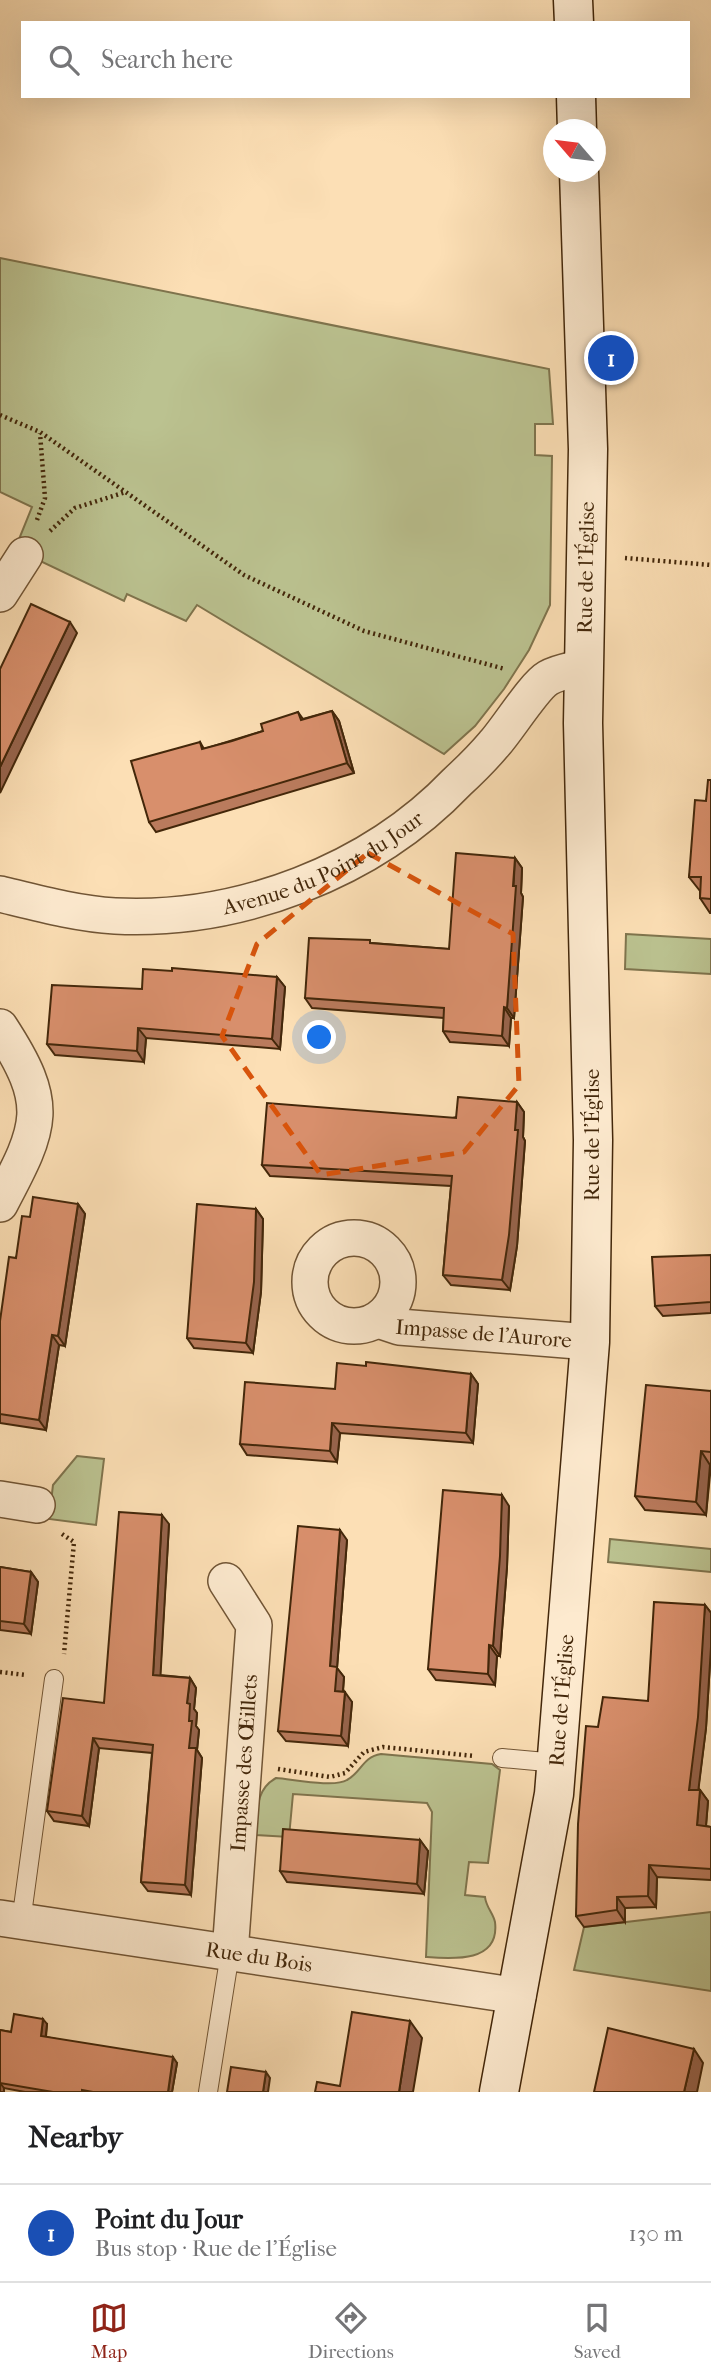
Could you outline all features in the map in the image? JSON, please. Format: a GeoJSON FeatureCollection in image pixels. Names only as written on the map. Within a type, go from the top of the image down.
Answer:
{"type":"FeatureCollection","features":[{"type":"Feature","properties":{"kind":"street"},"geometry":{"type":"LineString","coordinates":[[573,0],[574,21]]}},
{"type":"Feature","properties":{"kind":"street"},"geometry":{"type":"LineString","coordinates":[[576,98],[577,119]]}},
{"type":"Feature","properties":{"kind":"street","name":"Rue de l'Église"},"geometry":{"type":"LineString","coordinates":[[499,2092],[557,1763],[590,1342],[593,1140],[583,667],[588,449],[579,182]]}},
{"type":"Feature","properties":{"kind":"street"},"geometry":{"type":"LineString","coordinates":[[0,594],[25,555]]}},
{"type":"Feature","properties":{"kind":"street"},"geometry":{"type":"LineString","coordinates":[[546,678],[583,667]]}},
{"type":"Feature","properties":{"kind":"street","name":"Avenue du Point du Jour"},"geometry":{"type":"LineString","coordinates":[[0,894],[114,916],[174,915],[231,907],[289,889],[334,870],[389,840],[443,797],[495,744],[546,678]]}},
{"type":"Feature","properties":{"kind":"street"},"geometry":{"type":"LineString","coordinates":[[0,1027],[32,1082],[37,1112],[30,1146],[0,1204]]}},
{"type":"Feature","properties":{"kind":"street","name":"Impasse de l'Aurore"},"geometry":{"type":"LineString","coordinates":[[378,1320],[399,1327],[590,1342]]}},
{"type":"Feature","properties":{"kind":"street"},"geometry":{"type":"LineString","coordinates":[[0,1499],[37,1505]]}},
{"type":"Feature","properties":{"kind":"street","name":"Impasse des Œillets"},"geometry":{"type":"LineString","coordinates":[[226,1581],[254,1625],[230,1953]]}},
{"type":"Feature","properties":{"kind":"street","name":"Rue du Bois"},"geometry":{"type":"LineString","coordinates":[[10,1920],[518,1996]]}},
{"type":"Feature","properties":{"kind":"lane"},"geometry":{"type":"LineString","coordinates":[[10,1920],[54,1679]]}},
{"type":"Feature","properties":{"kind":"lane"},"geometry":{"type":"LineString","coordinates":[[502,1758],[557,1763]]}},
{"type":"Feature","properties":{"kind":"lane"},"geometry":{"type":"LineString","coordinates":[[208,2092],[230,1953]]}},
{"type":"Feature","properties":{"kind":"path"},"geometry":{"type":"LineString","coordinates":[[0,415],[40,432],[244,575],[364,631],[546,678]]}},
{"type":"Feature","properties":{"kind":"path"},"geometry":{"type":"LineString","coordinates":[[25,555],[45,498],[40,432]]}},
{"type":"Feature","properties":{"kind":"path"},"geometry":{"type":"LineString","coordinates":[[25,555],[75,508],[126,492]]}},
{"type":"Feature","properties":{"kind":"path"},"geometry":{"type":"LineString","coordinates":[[622,557],[711,565]]}},
{"type":"Feature","properties":{"kind":"path"},"geometry":{"type":"LineString","coordinates":[[37,1505],[47,1523],[75,1542],[64,1654],[54,1679]]}},
{"type":"Feature","properties":{"kind":"path"},"geometry":{"type":"LineString","coordinates":[[243,1764],[330,1777],[345,1773],[365,1752],[383,1747],[502,1758]]}},
{"type":"Feature","properties":{"kind":"highlighted area"},"geometry":{"type":"Polygon","coordinates":[[[368,853],[513,934],[519,1085],[464,1152],[321,1175],[222,1036],[257,944],[368,853]]]}},
{"type":"Feature","properties":{"kind":"green space"},"geometry":{"type":"Polygon","coordinates":[[[0,258],[549,369],[553,424],[535,424],[535,455],[552,456],[550,605],[529,650],[504,689],[475,726],[444,754],[197,605],[186,621],[127,594],[124,601],[15,549],[32,507],[0,492],[0,258]]]}},
{"type":"Feature","properties":{"kind":"green space"},"geometry":{"type":"Polygon","coordinates":[[[626,934],[711,939],[711,974],[625,969],[626,934]]]}},
{"type":"Feature","properties":{"kind":"green space"},"geometry":{"type":"Polygon","coordinates":[[[77,1456],[104,1459],[96,1525],[49,1519],[53,1485],[77,1456]]]}},
{"type":"Feature","properties":{"kind":"green space"},"geometry":{"type":"Polygon","coordinates":[[[610,1539],[711,1549],[711,1572],[608,1562],[610,1539]]]}},
{"type":"Feature","properties":{"kind":"green space"},"geometry":{"type":"Polygon","coordinates":[[[381,1754],[492,1764],[500,1770],[488,1863],[469,1862],[465,1895],[485,1897],[495,1922],[495,1935],[490,1945],[482,1952],[461,1958],[426,1957],[432,1812],[427,1803],[293,1794],[289,1837],[256,1835],[257,1810],[261,1796],[269,1783],[276,1778],[323,1783],[341,1782],[352,1777],[370,1758],[381,1754]]]}},
{"type":"Feature","properties":{"kind":"green space"},"geometry":{"type":"Polygon","coordinates":[[[711,1912],[711,1991],[574,1970],[584,1927],[711,1912]]]}},
{"type":"Feature","properties":{"kind":"building"},"geometry":{"type":"Polygon","coordinates":[[[31,604],[70,622],[0,767],[0,669],[31,604]]]}},
{"type":"Feature","properties":{"kind":"building"},"geometry":{"type":"Polygon","coordinates":[[[332,711],[347,763],[149,822],[131,761],[200,742],[202,749],[232,741],[263,731],[261,724],[298,712],[301,720],[332,711]]]}},
{"type":"Feature","properties":{"kind":"building"},"geometry":{"type":"Polygon","coordinates":[[[708,780],[711,780],[711,899],[700,898],[701,877],[689,877],[695,800],[706,801],[708,780]]]}},
{"type":"Feature","properties":{"kind":"building"},"geometry":{"type":"Polygon","coordinates":[[[456,853],[515,858],[513,886],[516,886],[507,1008],[504,1007],[502,1036],[443,1031],[444,1008],[305,998],[309,938],[370,940],[370,943],[449,949],[456,853]]]}},
{"type":"Feature","properties":{"kind":"building"},"geometry":{"type":"Polygon","coordinates":[[[172,968],[277,977],[272,1039],[138,1028],[137,1051],[47,1044],[52,985],[142,989],[143,969],[172,971],[172,968]]]}},
{"type":"Feature","properties":{"kind":"building"},"geometry":{"type":"Polygon","coordinates":[[[458,1097],[517,1102],[515,1130],[518,1130],[509,1235],[502,1280],[443,1275],[452,1176],[262,1165],[267,1103],[456,1118],[458,1097]]]}},
{"type":"Feature","properties":{"kind":"building"},"geometry":{"type":"Polygon","coordinates":[[[33,1197],[78,1204],[58,1336],[52,1335],[39,1420],[0,1414],[0,1321],[9,1257],[16,1258],[22,1216],[30,1217],[33,1197]]]}},
{"type":"Feature","properties":{"kind":"building"},"geometry":{"type":"Polygon","coordinates":[[[197,1204],[256,1209],[254,1282],[246,1343],[187,1338],[197,1204]]]}},
{"type":"Feature","properties":{"kind":"building"},"geometry":{"type":"Polygon","coordinates":[[[711,1255],[711,1302],[655,1306],[652,1257],[711,1255]]]}},
{"type":"Feature","properties":{"kind":"building"},"geometry":{"type":"Polygon","coordinates":[[[366,1362],[471,1374],[466,1433],[332,1423],[330,1451],[240,1444],[245,1382],[335,1389],[337,1363],[366,1366],[366,1362]]]}},
{"type":"Feature","properties":{"kind":"building"},"geometry":{"type":"Polygon","coordinates":[[[646,1385],[711,1391],[711,1452],[701,1451],[696,1502],[635,1496],[646,1385]]]}},
{"type":"Feature","properties":{"kind":"building"},"geometry":{"type":"Polygon","coordinates":[[[443,1490],[502,1495],[493,1646],[489,1645],[488,1674],[428,1669],[443,1490]]]}},
{"type":"Feature","properties":{"kind":"building"},"geometry":{"type":"Polygon","coordinates":[[[119,1512],[162,1515],[153,1675],[190,1678],[187,1703],[190,1704],[189,1721],[192,1721],[189,1748],[196,1748],[185,1885],[141,1882],[153,1745],[93,1738],[82,1816],[47,1811],[63,1698],[104,1703],[119,1512]]]}},
{"type":"Feature","properties":{"kind":"building"},"geometry":{"type":"Polygon","coordinates":[[[298,1526],[340,1530],[330,1666],[337,1667],[335,1691],[345,1692],[341,1736],[278,1731],[298,1526]]]}},
{"type":"Feature","properties":{"kind":"building"},"geometry":{"type":"Polygon","coordinates":[[[0,1567],[31,1572],[24,1624],[0,1621],[0,1567]]]}},
{"type":"Feature","properties":{"kind":"building"},"geometry":{"type":"Polygon","coordinates":[[[654,1602],[705,1605],[698,1717],[689,1790],[700,1790],[697,1825],[711,1827],[711,1869],[649,1865],[648,1896],[617,1897],[617,1910],[576,1916],[578,1824],[586,1726],[598,1727],[603,1697],[648,1701],[654,1602]]]}},
{"type":"Feature","properties":{"kind":"building"},"geometry":{"type":"Polygon","coordinates":[[[283,1829],[420,1840],[417,1884],[280,1871],[283,1829]]]}},
{"type":"Feature","properties":{"kind":"building"},"geometry":{"type":"Polygon","coordinates":[[[352,2012],[410,2021],[399,2092],[315,2092],[317,2082],[340,2086],[352,2012]]]}},
{"type":"Feature","properties":{"kind":"building"},"geometry":{"type":"Polygon","coordinates":[[[14,2014],[43,2019],[41,2036],[173,2057],[168,2092],[53,2092],[0,2083],[0,2030],[11,2032],[14,2014]]]}},
{"type":"Feature","properties":{"kind":"building"},"geometry":{"type":"Polygon","coordinates":[[[608,2028],[694,2049],[684,2092],[594,2092],[608,2028]]]}},
{"type":"Feature","properties":{"kind":"building"},"geometry":{"type":"Polygon","coordinates":[[[231,2067],[266,2072],[263,2092],[227,2092],[231,2067]]]}},
{"type":"Feature","properties":{"kind":"place","name":"Point du Jour"},"geometry":{"type":"Point","coordinates":[611,358]}}]}
